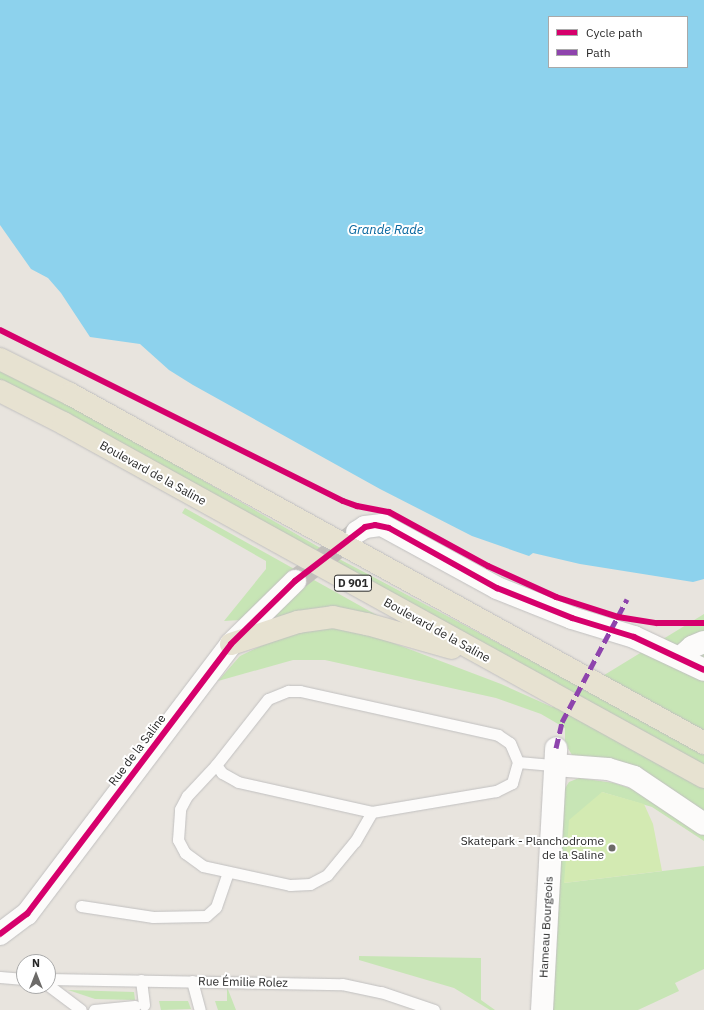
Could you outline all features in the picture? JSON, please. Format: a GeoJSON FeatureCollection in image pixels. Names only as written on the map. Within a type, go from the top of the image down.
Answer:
{"type":"FeatureCollection","features":[{"type":"Feature","properties":{"kind":"main road","name":"D 901"},"geometry":{"type":"LineString","coordinates":[[0,359],[70,394],[704,743]]}},
{"type":"Feature","properties":{"kind":"main road","name":"Boulevard de la Saline"},"geometry":{"type":"LineString","coordinates":[[0,392],[63,423],[704,777]]}},
{"type":"Feature","properties":{"kind":"main road"},"geometry":{"type":"LineString","coordinates":[[231,644],[298,622],[333,617],[368,624],[490,660]]}},
{"type":"Feature","properties":{"kind":"street"},"geometry":{"type":"LineString","coordinates":[[357,532],[365,527],[382,525],[497,588],[572,618],[634,637],[681,657],[704,670]]}},
{"type":"Feature","properties":{"kind":"street","name":"Rue de la Saline"},"geometry":{"type":"LineString","coordinates":[[0,934],[27,914],[231,644],[295,581]]}},
{"type":"Feature","properties":{"kind":"street"},"geometry":{"type":"LineString","coordinates":[[681,657],[692,647],[704,642]]}},
{"type":"Feature","properties":{"kind":"street"},"geometry":{"type":"LineString","coordinates":[[556,756],[634,777],[704,824]]}},
{"type":"Feature","properties":{"kind":"street","name":"Hameau Bourgeois"},"geometry":{"type":"LineString","coordinates":[[542,1010],[556,756]]}},
{"type":"Feature","properties":{"kind":"lane"},"geometry":{"type":"LineString","coordinates":[[216,765],[222,774],[238,782],[372,812],[496,791],[512,783],[518,762],[510,743],[498,735],[300,691],[288,691],[268,700],[216,765],[183,802],[178,825],[178,840],[186,853],[202,866],[290,885],[310,884],[328,875],[355,841],[372,812]]}},
{"type":"Feature","properties":{"kind":"lane"},"geometry":{"type":"LineString","coordinates":[[518,762],[556,756]]}},
{"type":"Feature","properties":{"kind":"lane"},"geometry":{"type":"LineString","coordinates":[[81,906],[153,917],[206,916],[216,907],[228,872]]}},
{"type":"Feature","properties":{"kind":"lane"},"geometry":{"type":"LineString","coordinates":[[0,977],[16,978]]}},
{"type":"Feature","properties":{"kind":"lane","name":"Rue Émilie Rolez"},"geometry":{"type":"LineString","coordinates":[[56,979],[346,984],[381,992],[434,1010]]}},
{"type":"Feature","properties":{"kind":"lane"},"geometry":{"type":"LineString","coordinates":[[94,1010],[139,1006],[141,980]]}},
{"type":"Feature","properties":{"kind":"lane"},"geometry":{"type":"LineString","coordinates":[[192,981],[200,1010]]}},
{"type":"Feature","properties":{"kind":"lane"},"geometry":{"type":"LineString","coordinates":[[56,991],[81,1010]]}},
{"type":"Feature","properties":{"kind":"green space"},"geometry":{"type":"Polygon","coordinates":[[[0,370],[69,403],[343,561],[583,688],[704,614],[704,811],[639,769],[572,755],[565,743],[565,728],[541,714],[496,698],[325,660],[293,660],[218,681],[240,656],[275,639],[322,625],[359,630],[501,684],[552,707],[573,694],[0,380],[0,370]]]}},
{"type":"Feature","properties":{"kind":"green space"},"geometry":{"type":"Polygon","coordinates":[[[185,508],[382,618],[267,625],[304,584],[288,576],[240,620],[224,621],[266,569],[266,561],[182,513],[185,508]]]}},
{"type":"Feature","properties":{"kind":"green space"},"geometry":{"type":"Polygon","coordinates":[[[579,778],[614,783],[635,790],[704,835],[704,841],[652,807],[602,792],[564,883],[704,866],[704,969],[675,983],[679,991],[638,1010],[552,1010],[564,790],[569,782],[579,778]]]}},
{"type":"Feature","properties":{"kind":"green space","name":"Skatepark - Planchodrome de la Saline"},"geometry":{"type":"Polygon","coordinates":[[[602,792],[644,804],[653,824],[662,871],[564,883],[569,820],[602,792]]]}},
{"type":"Feature","properties":{"kind":"green space"},"geometry":{"type":"Polygon","coordinates":[[[359,956],[481,958],[481,1000],[495,1010],[490,1010],[454,988],[359,960],[359,956]]]}},
{"type":"Feature","properties":{"kind":"green space"},"geometry":{"type":"Polygon","coordinates":[[[227,987],[236,1010],[218,1010],[215,1001],[227,1001],[227,987]]]}},
{"type":"Feature","properties":{"kind":"green space"},"geometry":{"type":"Polygon","coordinates":[[[68,990],[134,992],[135,1000],[95,999],[68,990]]]}},
{"type":"Feature","properties":{"kind":"green space"},"geometry":{"type":"Polygon","coordinates":[[[159,1001],[188,1001],[191,1009],[161,1010],[159,1001]]]}},
{"type":"Feature","properties":{"kind":"water","name":"Grande Rade"},"geometry":{"type":"Polygon","coordinates":[[[0,0],[704,0],[704,579],[693,582],[580,564],[533,553],[529,556],[472,536],[380,489],[193,385],[169,370],[140,344],[90,337],[61,293],[48,278],[31,269],[0,225],[0,0]]]}},
{"type":"Feature","properties":{"kind":"tunnel"},"geometry":{"type":"LineString","coordinates":[[295,581],[356,533]]}},
{"type":"Feature","properties":{"kind":"marked path"},"geometry":{"type":"LineString","coordinates":[[556,748],[562,722],[627,599]]}},
{"type":"Feature","properties":{"kind":"cycle path"},"geometry":{"type":"LineString","coordinates":[[0,330],[343,501],[357,506],[389,512],[488,566],[556,597],[618,617],[657,623],[704,623]]}},
{"type":"Feature","properties":{"kind":"cycle path"},"geometry":{"type":"LineString","coordinates":[[0,934],[27,914],[231,644],[295,581],[365,527],[375,525],[389,528],[497,588],[572,618],[634,637],[704,670]]}},
{"type":"Feature","properties":{"kind":"place","name":"Skatepark - Planchodrome de la Saline"},"geometry":{"type":"Point","coordinates":[612,848]}}]}
